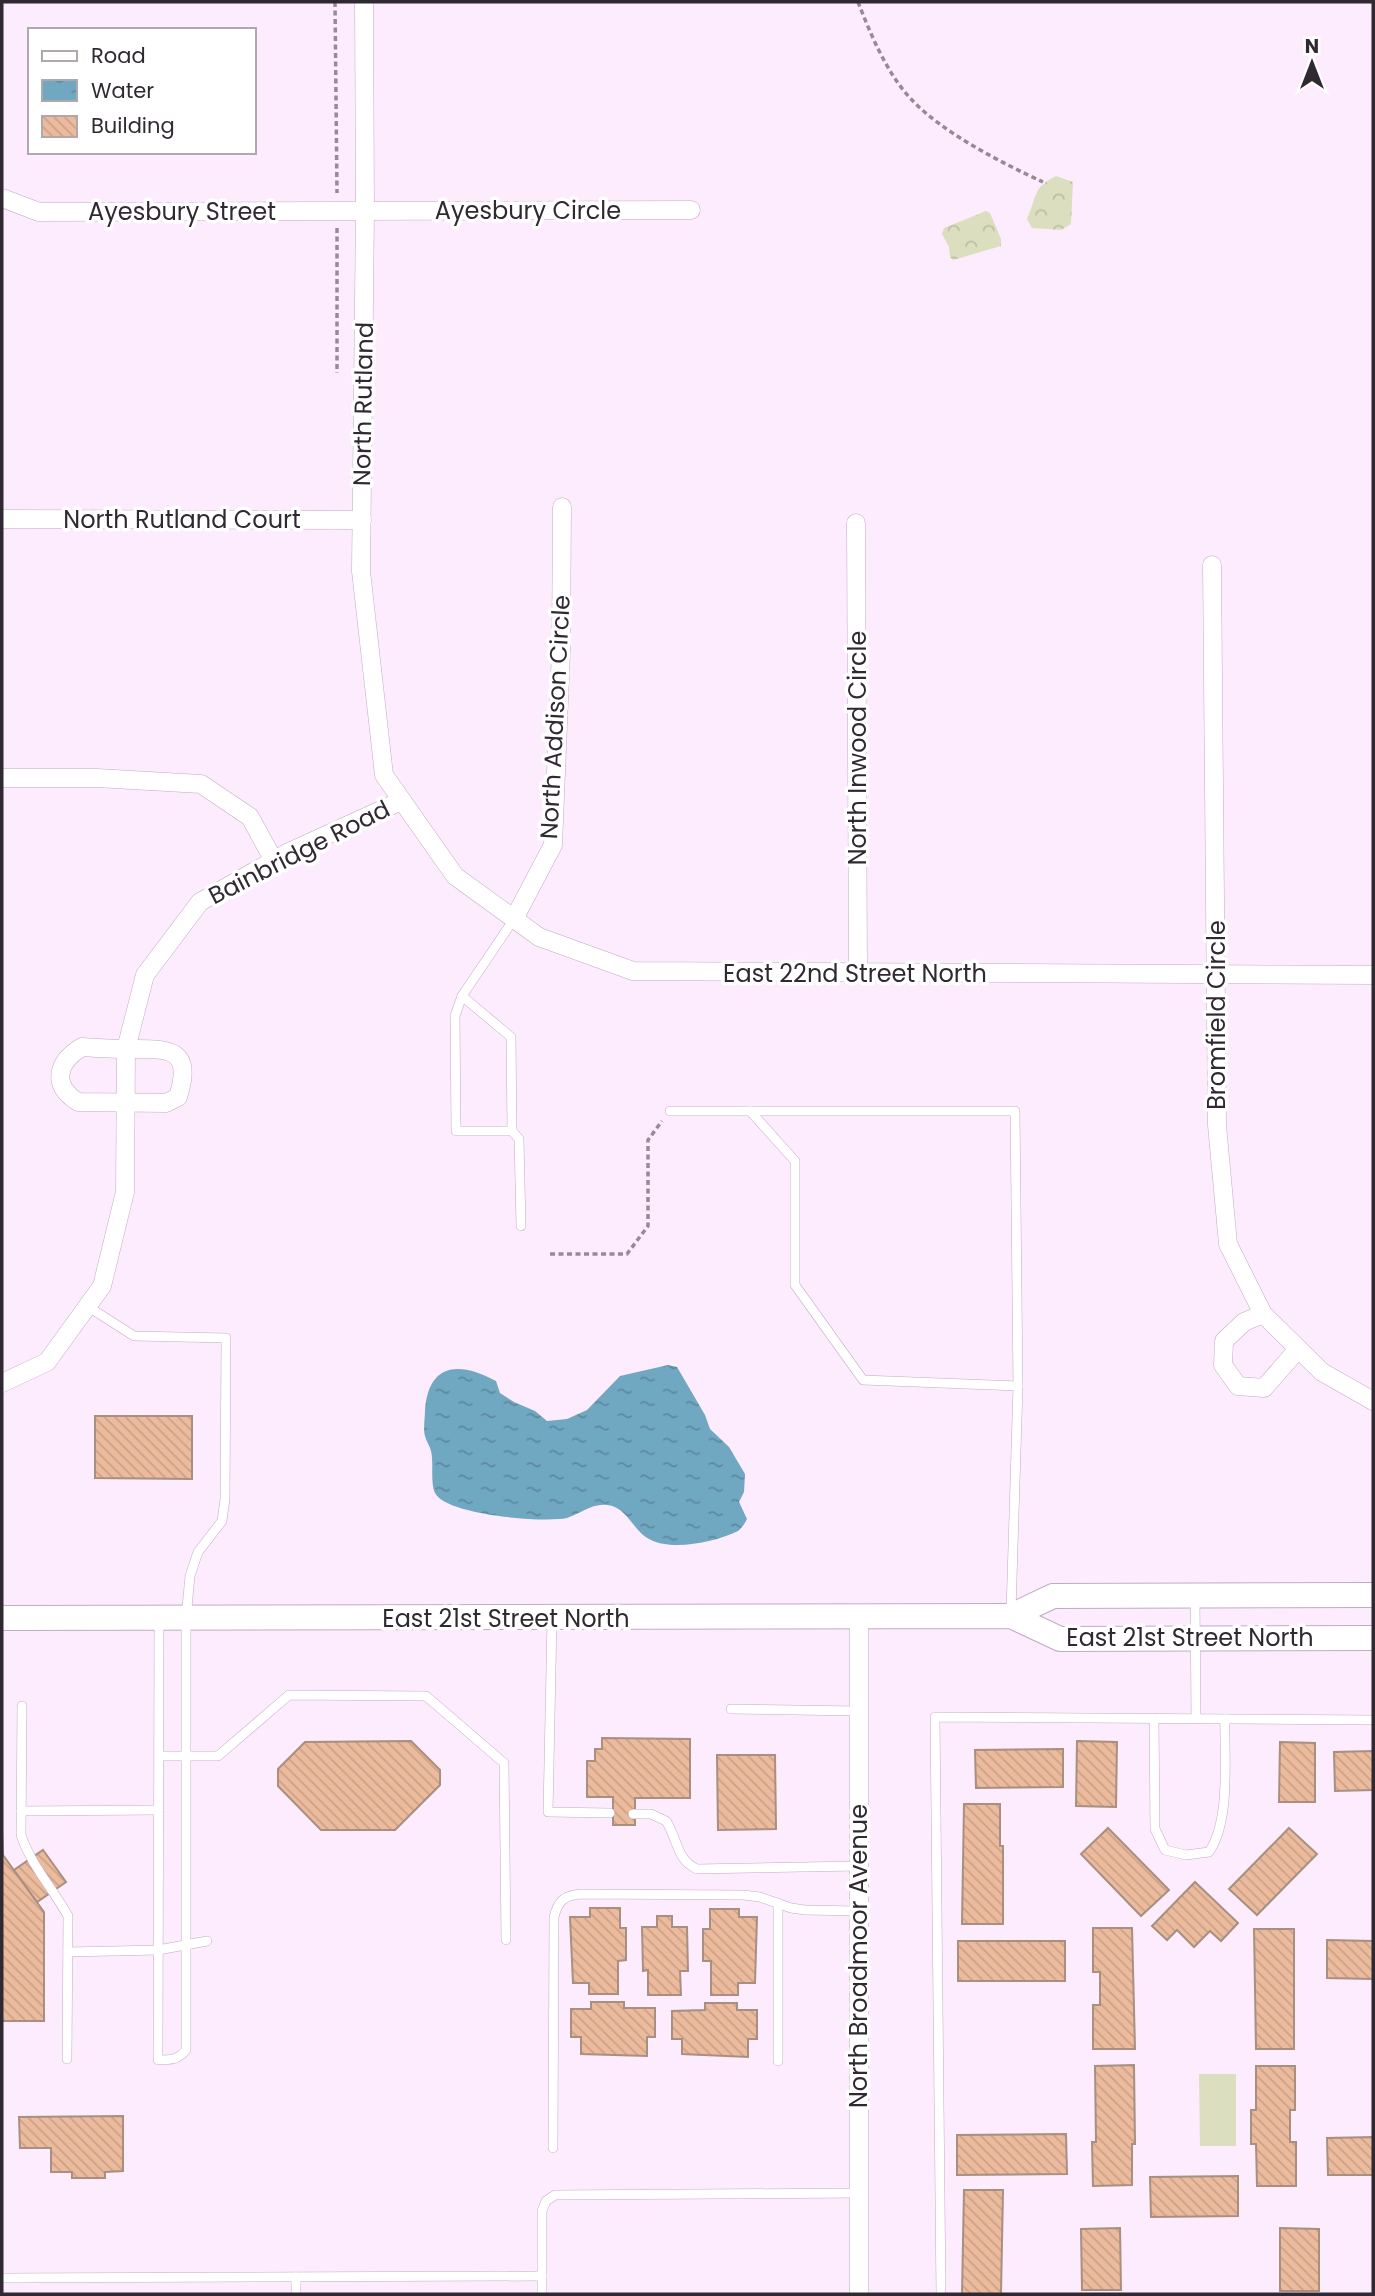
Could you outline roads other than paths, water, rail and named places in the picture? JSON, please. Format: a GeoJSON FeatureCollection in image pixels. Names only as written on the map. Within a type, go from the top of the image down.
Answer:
{"type":"FeatureCollection","features":[{"type":"Feature","properties":{"kind":"main road","name":"East 21st Street North"},"geometry":{"type":"LineString","coordinates":[[2,1618],[1011,1616],[1053,1596],[1373,1595]]}},
{"type":"Feature","properties":{"kind":"main road","name":"East 21st Street North"},"geometry":{"type":"LineString","coordinates":[[1011,1616],[1060,1639],[1373,1638]]}},
{"type":"Feature","properties":{"kind":"street","name":"North Rutland"},"geometry":{"type":"LineString","coordinates":[[363,2],[365,210],[361,571],[384,775],[401,800]]}},
{"type":"Feature","properties":{"kind":"street","name":"Ayesbury Street"},"geometry":{"type":"LineString","coordinates":[[2,198],[39,212],[365,210]]}},
{"type":"Feature","properties":{"kind":"street","name":"Ayesbury Circle"},"geometry":{"type":"LineString","coordinates":[[365,210],[691,210]]}},
{"type":"Feature","properties":{"kind":"street","name":"North Addison Circle"},"geometry":{"type":"LineString","coordinates":[[514,919],[553,845],[561,651],[562,507]]}},
{"type":"Feature","properties":{"kind":"street","name":"North Rutland Court"},"geometry":{"type":"LineString","coordinates":[[2,519],[362,520]]}},
{"type":"Feature","properties":{"kind":"street","name":"North Inwood Circle"},"geometry":{"type":"LineString","coordinates":[[856,523],[858,973]]}},
{"type":"Feature","properties":{"kind":"street","name":"Bromfield Circle"},"geometry":{"type":"LineString","coordinates":[[1212,565],[1217,1125],[1228,1244],[1263,1314],[1322,1372],[1373,1401]]}},
{"type":"Feature","properties":{"kind":"street"},"geometry":{"type":"LineString","coordinates":[[2,778],[96,778],[201,784],[250,817],[274,861]]}},
{"type":"Feature","properties":{"kind":"street","name":"East 22nd Street North"},"geometry":{"type":"LineString","coordinates":[[401,800],[455,876],[539,937],[633,971],[1216,972],[1373,975]]}},
{"type":"Feature","properties":{"kind":"street","name":"Bainbridge Road"},"geometry":{"type":"LineString","coordinates":[[2,1383],[47,1362],[102,1286],[125,1192],[126,1049],[145,975],[200,902],[274,861],[401,800]]}},
{"type":"Feature","properties":{"kind":"street"},"geometry":{"type":"LineString","coordinates":[[82,1047],[126,1049],[160,1049],[174,1053],[182,1064],[183,1082],[177,1097],[166,1104],[78,1102],[61,1086],[61,1069],[68,1055],[82,1047]]}},
{"type":"Feature","properties":{"kind":"street"},"geometry":{"type":"LineString","coordinates":[[1263,1314],[1244,1322],[1224,1341],[1223,1365],[1238,1386],[1264,1388],[1298,1349]]}},
{"type":"Feature","properties":{"kind":"street","name":"North Broadmoor Avenue"},"geometry":{"type":"LineString","coordinates":[[859,1618],[859,2294]]}},
{"type":"Feature","properties":{"kind":"lane"},"geometry":{"type":"LineString","coordinates":[[512,1130],[456,1131],[455,1016],[462,996],[514,919]]}},
{"type":"Feature","properties":{"kind":"lane"},"geometry":{"type":"LineString","coordinates":[[462,996],[511,1037],[512,1130],[519,1139],[521,1226]]}},
{"type":"Feature","properties":{"kind":"lane"},"geometry":{"type":"LineString","coordinates":[[670,1111],[1015,1111],[1018,1386],[1011,1616]]}},
{"type":"Feature","properties":{"kind":"lane"},"geometry":{"type":"LineString","coordinates":[[750,1111],[795,1161],[795,1285],[863,1380],[1018,1386]]}},
{"type":"Feature","properties":{"kind":"lane"},"geometry":{"type":"LineString","coordinates":[[87,1306],[134,1336],[226,1338],[225,1499],[222,1521],[198,1552],[190,1576],[186,1618],[186,2050],[172,2060],[158,2060],[159,1618]]}},
{"type":"Feature","properties":{"kind":"lane"},"geometry":{"type":"LineString","coordinates":[[1195,1596],[1196,1718]]}},
{"type":"Feature","properties":{"kind":"lane"},"geometry":{"type":"LineString","coordinates":[[552,1618],[548,1812],[610,1813]]}},
{"type":"Feature","properties":{"kind":"lane"},"geometry":{"type":"LineString","coordinates":[[159,1756],[218,1756],[289,1695],[426,1696],[504,1763],[506,1940]]}},
{"type":"Feature","properties":{"kind":"lane"},"geometry":{"type":"LineString","coordinates":[[22,1706],[21,1835],[26,1851],[68,1916],[67,2059]]}},
{"type":"Feature","properties":{"kind":"lane"},"geometry":{"type":"LineString","coordinates":[[731,1709],[858,1712]]}},
{"type":"Feature","properties":{"kind":"lane"},"geometry":{"type":"LineString","coordinates":[[941,2294],[934,1717],[1373,1720]]}},
{"type":"Feature","properties":{"kind":"lane"},"geometry":{"type":"LineString","coordinates":[[1154,1718],[1155,1829],[1165,1850],[1186,1855],[1209,1852],[1218,1840],[1223,1800],[1225,1719]]}},
{"type":"Feature","properties":{"kind":"lane"},"geometry":{"type":"LineString","coordinates":[[21,1811],[159,1810]]}},
{"type":"Feature","properties":{"kind":"lane"},"geometry":{"type":"LineString","coordinates":[[633,1814],[651,1814],[666,1822],[682,1858],[697,1869],[857,1866]]}},
{"type":"Feature","properties":{"kind":"lane"},"geometry":{"type":"LineString","coordinates":[[553,2148],[554,1917],[557,1904],[563,1898],[582,1894],[712,1893],[760,1897],[806,1910],[858,1911]]}},
{"type":"Feature","properties":{"kind":"lane"},"geometry":{"type":"LineString","coordinates":[[778,1903],[778,2061]]}},
{"type":"Feature","properties":{"kind":"lane"},"geometry":{"type":"LineString","coordinates":[[68,1952],[158,1950],[207,1941]]}},
{"type":"Feature","properties":{"kind":"lane"},"geometry":{"type":"LineString","coordinates":[[542,2294],[542,2211],[546,2201],[555,2195],[859,2193]]}},
{"type":"Feature","properties":{"kind":"lane"},"geometry":{"type":"LineString","coordinates":[[2,2278],[542,2276]]}},
{"type":"Feature","properties":{"kind":"lane"},"geometry":{"type":"LineString","coordinates":[[296,2277],[296,2294]]}},
{"type":"Feature","properties":{"kind":"water"},"geometry":{"type":"Polygon","coordinates":[[[668,1365],[677,1367],[705,1415],[710,1429],[729,1447],[745,1474],[744,1492],[739,1502],[747,1519],[738,1531],[707,1542],[671,1545],[651,1540],[620,1510],[607,1505],[591,1507],[567,1518],[518,1518],[457,1507],[443,1501],[435,1493],[432,1456],[424,1423],[428,1394],[440,1374],[459,1369],[483,1375],[496,1381],[500,1393],[535,1411],[547,1421],[567,1419],[587,1410],[620,1376],[668,1365]]]}}]}
